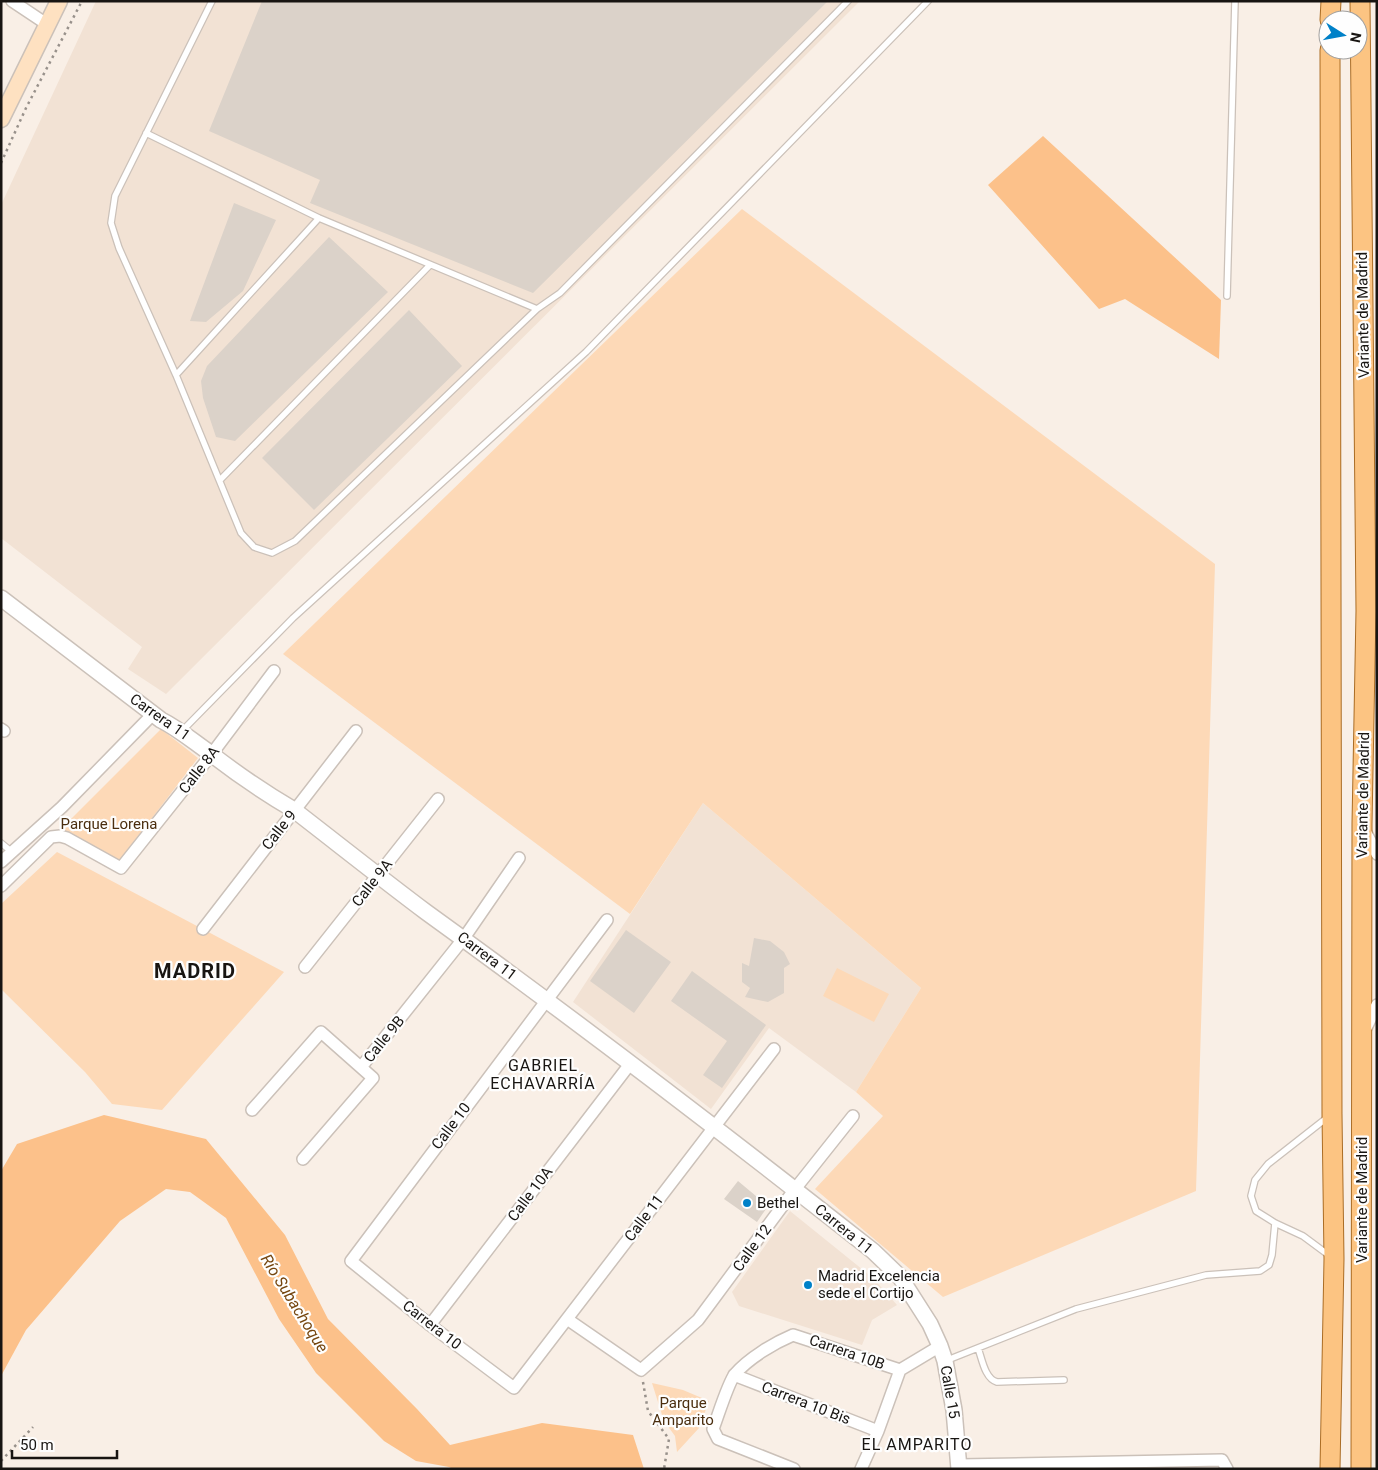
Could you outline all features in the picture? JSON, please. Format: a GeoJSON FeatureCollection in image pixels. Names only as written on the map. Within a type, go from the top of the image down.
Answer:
{"type":"FeatureCollection","features":[{"type":"Feature","properties":{"kind":"main road"},"geometry":{"type":"LineString","coordinates":[[1,119],[59,1]]}},
{"type":"Feature","properties":{"kind":"main road","name":"Variante de Madrid"},"geometry":{"type":"LineString","coordinates":[[1360,1],[1371,610],[1362,824],[1361,1469]]}},
{"type":"Feature","properties":{"kind":"main road","name":"Variante de Madrid"},"geometry":{"type":"LineString","coordinates":[[1330,60],[1332,1114],[1334,1259],[1330,1469]]}},
{"type":"Feature","properties":{"kind":"street"},"geometry":{"type":"LineString","coordinates":[[12,1],[48,25]]}},
{"type":"Feature","properties":{"kind":"street","name":"Carrera 11"},"geometry":{"type":"LineString","coordinates":[[1,598],[153,714],[275,799],[294,810],[795,1189],[873,1251],[900,1278],[930,1324],[940,1346]]}},
{"type":"Feature","properties":{"kind":"street","name":"Calle 8A"},"geometry":{"type":"LineString","coordinates":[[1,886],[50,837],[60,836],[67,838],[121,868],[211,755],[274,670]]}},
{"type":"Feature","properties":{"kind":"street"},"geometry":{"type":"LineString","coordinates":[[1,862],[62,807],[153,714]]}},
{"type":"Feature","properties":{"kind":"street","name":"Calle 9"},"geometry":{"type":"LineString","coordinates":[[203,929],[356,731]]}},
{"type":"Feature","properties":{"kind":"street","name":"Calle 9A"},"geometry":{"type":"LineString","coordinates":[[305,967],[438,799]]}},
{"type":"Feature","properties":{"kind":"street"},"geometry":{"type":"LineString","coordinates":[[1362,824],[1377,854]]}},
{"type":"Feature","properties":{"kind":"street","name":"Calle 9B"},"geometry":{"type":"LineString","coordinates":[[303,1158],[373,1078],[362,1066],[464,938],[519,858]]}},
{"type":"Feature","properties":{"kind":"street","name":"Calle 10"},"geometry":{"type":"LineString","coordinates":[[351,1261],[607,920]]}},
{"type":"Feature","properties":{"kind":"street"},"geometry":{"type":"LineString","coordinates":[[1362,1036],[1377,1005]]}},
{"type":"Feature","properties":{"kind":"street"},"geometry":{"type":"LineString","coordinates":[[252,1110],[321,1032],[362,1066]]}},
{"type":"Feature","properties":{"kind":"street","name":"Calle 11"},"geometry":{"type":"LineString","coordinates":[[514,1388],[774,1049]]}},
{"type":"Feature","properties":{"kind":"street","name":"Calle 10A"},"geometry":{"type":"LineString","coordinates":[[430,1325],[630,1064]]}},
{"type":"Feature","properties":{"kind":"street","name":"Calle 12"},"geometry":{"type":"LineString","coordinates":[[641,1370],[698,1320],[795,1189],[853,1116]]}},
{"type":"Feature","properties":{"kind":"street","name":"Carrera 10"},"geometry":{"type":"LineString","coordinates":[[351,1261],[430,1325],[514,1388]]}},
{"type":"Feature","properties":{"kind":"street"},"geometry":{"type":"LineString","coordinates":[[567,1319],[641,1370]]}},
{"type":"Feature","properties":{"kind":"street","name":"Carrera 10B"},"geometry":{"type":"LineString","coordinates":[[734,1375],[770,1346],[793,1335],[900,1370]]}},
{"type":"Feature","properties":{"kind":"street"},"geometry":{"type":"LineString","coordinates":[[861,1469],[878,1431],[900,1370],[940,1346]]}},
{"type":"Feature","properties":{"kind":"street","name":"Calle 15"},"geometry":{"type":"LineString","coordinates":[[940,1346],[945,1361],[954,1410],[959,1467]]}},
{"type":"Feature","properties":{"kind":"street"},"geometry":{"type":"LineString","coordinates":[[734,1375],[713,1429],[714,1434],[718,1438],[794,1469]]}},
{"type":"Feature","properties":{"kind":"street","name":"Carrera 10 Bis"},"geometry":{"type":"LineString","coordinates":[[734,1375],[878,1431]]}},
{"type":"Feature","properties":{"kind":"street"},"geometry":{"type":"LineString","coordinates":[[1361,1438],[1366,1469]]}},
{"type":"Feature","properties":{"kind":"street"},"geometry":{"type":"LineString","coordinates":[[959,1467],[1224,1464]]}},
{"type":"Feature","properties":{"kind":"lane"},"geometry":{"type":"LineString","coordinates":[[212,1],[115,196],[111,223],[119,248],[176,375],[241,533],[254,547],[272,553],[295,540],[538,309],[560,293],[848,1]]}},
{"type":"Feature","properties":{"kind":"lane"},"geometry":{"type":"LineString","coordinates":[[181,732],[293,618],[586,352],[928,1]]}},
{"type":"Feature","properties":{"kind":"lane"},"geometry":{"type":"LineString","coordinates":[[1227,296],[1235,1]]}},
{"type":"Feature","properties":{"kind":"lane"},"geometry":{"type":"LineString","coordinates":[[146,133],[319,218],[538,309]]}},
{"type":"Feature","properties":{"kind":"lane"},"geometry":{"type":"LineString","coordinates":[[176,375],[319,218]]}},
{"type":"Feature","properties":{"kind":"lane"},"geometry":{"type":"LineString","coordinates":[[220,480],[430,265]]}},
{"type":"Feature","properties":{"kind":"lane"},"geometry":{"type":"LineString","coordinates":[[1,843],[12,852]]}},
{"type":"Feature","properties":{"kind":"lane"},"geometry":{"type":"LineString","coordinates":[[1332,1114],[1268,1164],[1255,1180],[1251,1196],[1256,1211],[1275,1223],[1304,1236],[1334,1259]]}},
{"type":"Feature","properties":{"kind":"lane"},"geometry":{"type":"LineString","coordinates":[[945,1361],[1076,1309],[1206,1275],[1260,1271],[1269,1264],[1272,1255],[1275,1223]]}},
{"type":"Feature","properties":{"kind":"lane"},"geometry":{"type":"LineString","coordinates":[[978,1348],[992,1381],[1064,1380]]}},
{"type":"Feature","properties":{"kind":"path"},"geometry":{"type":"LineString","coordinates":[[1,163],[26,108],[82,1]]}},
{"type":"Feature","properties":{"kind":"path"},"geometry":{"type":"LineString","coordinates":[[641,1370],[648,1411],[669,1439],[664,1469]]}},
{"type":"Feature","properties":{"kind":"path"},"geometry":{"type":"LineString","coordinates":[[1,1461],[32,1427]]}},
{"type":"Feature","properties":{"kind":"shaded area"},"geometry":{"type":"Polygon","coordinates":[[[96,1],[860,1],[166,694],[128,669],[142,647],[1,538],[1,205],[96,1]]]}},
{"type":"Feature","properties":{"kind":"shaded area"},"geometry":{"type":"Polygon","coordinates":[[[703,803],[921,988],[856,1092],[769,1028],[711,1109],[573,1002],[703,803]]]}},
{"type":"Feature","properties":{"kind":"shaded area","name":"Madrid Excelencia sede el Cortijo"},"geometry":{"type":"Polygon","coordinates":[[[790,1211],[873,1278],[897,1305],[872,1320],[862,1345],[739,1306],[732,1292],[790,1211]]]}},
{"type":"Feature","properties":{"kind":"green space"},"geometry":{"type":"Polygon","coordinates":[[[742,209],[1215,564],[1196,1191],[943,1297],[815,1189],[883,1116],[856,1092],[921,988],[703,803],[630,914],[283,654],[742,209]]]}},
{"type":"Feature","properties":{"kind":"green space","name":"Parque Lorena"},"geometry":{"type":"Polygon","coordinates":[[[161,729],[198,758],[116,865],[61,829],[161,729]]]}},
{"type":"Feature","properties":{"kind":"green space"},"geometry":{"type":"Polygon","coordinates":[[[57,852],[284,972],[162,1110],[112,1104],[85,1072],[1,989],[1,904],[57,852]]]}},
{"type":"Feature","properties":{"kind":"green space"},"geometry":{"type":"Polygon","coordinates":[[[837,968],[889,994],[874,1022],[823,996],[837,968]]]}},
{"type":"Feature","properties":{"kind":"green space","name":"Parque Amparito"},"geometry":{"type":"Polygon","coordinates":[[[652,1383],[683,1390],[709,1401],[699,1428],[677,1452],[675,1436],[664,1421],[652,1383]]]}},
{"type":"Feature","properties":{"kind":"water"},"geometry":{"type":"Polygon","coordinates":[[[1043,136],[1221,300],[1219,359],[1125,299],[1099,309],[988,185],[1043,136]]]}},
{"type":"Feature","properties":{"kind":"water","name":"Río Subachoque"},"geometry":{"type":"Polygon","coordinates":[[[104,1115],[206,1139],[285,1235],[328,1319],[450,1445],[542,1423],[633,1435],[644,1469],[453,1469],[416,1461],[384,1441],[316,1373],[279,1319],[226,1218],[190,1192],[166,1189],[120,1221],[26,1330],[1,1376],[1,1171],[17,1144],[104,1115]]]}},
{"type":"Feature","properties":{"kind":"building"},"geometry":{"type":"Polygon","coordinates":[[[262,1],[828,1],[533,293],[310,203],[320,180],[209,131],[262,1]]]}},
{"type":"Feature","properties":{"kind":"building"},"geometry":{"type":"Polygon","coordinates":[[[234,203],[276,220],[243,291],[206,322],[190,321],[234,203]]]}},
{"type":"Feature","properties":{"kind":"building"},"geometry":{"type":"Polygon","coordinates":[[[329,237],[388,292],[235,441],[216,437],[203,398],[201,381],[207,366],[329,237]]]}},
{"type":"Feature","properties":{"kind":"building"},"geometry":{"type":"Polygon","coordinates":[[[409,310],[462,366],[314,510],[262,458],[409,310]]]}},
{"type":"Feature","properties":{"kind":"building"},"geometry":{"type":"Polygon","coordinates":[[[626,930],[671,962],[634,1013],[590,981],[626,930]]]}},
{"type":"Feature","properties":{"kind":"building"},"geometry":{"type":"Polygon","coordinates":[[[754,938],[770,941],[784,952],[790,964],[784,968],[784,993],[768,1002],[745,997],[750,988],[742,982],[742,963],[749,966],[754,938]]]}},
{"type":"Feature","properties":{"kind":"building"},"geometry":{"type":"Polygon","coordinates":[[[692,971],[766,1025],[722,1088],[703,1075],[727,1041],[671,1001],[692,971]]]}},
{"type":"Feature","properties":{"kind":"building","name":"Bethel"},"geometry":{"type":"Polygon","coordinates":[[[738,1181],[768,1206],[757,1222],[724,1199],[738,1181]]]}},
{"type":"Feature","properties":{"kind":"place","name":"Bethel"},"geometry":{"type":"Point","coordinates":[747,1203]}},
{"type":"Feature","properties":{"kind":"place","name":"Madrid Excelencia sede el Cortijo"},"geometry":{"type":"Point","coordinates":[808,1285]}},
{"type":"Feature","properties":{"kind":"district","name":"MADRID"},"geometry":{"type":"Point","coordinates":[195,971]}},
{"type":"Feature","properties":{"kind":"district","name":"GABRIEL ECHAVARRÍA"},"geometry":{"type":"Point","coordinates":[543,1074]}},
{"type":"Feature","properties":{"kind":"district","name":"EL AMPARITO"},"geometry":{"type":"Point","coordinates":[917,1444]}}]}
